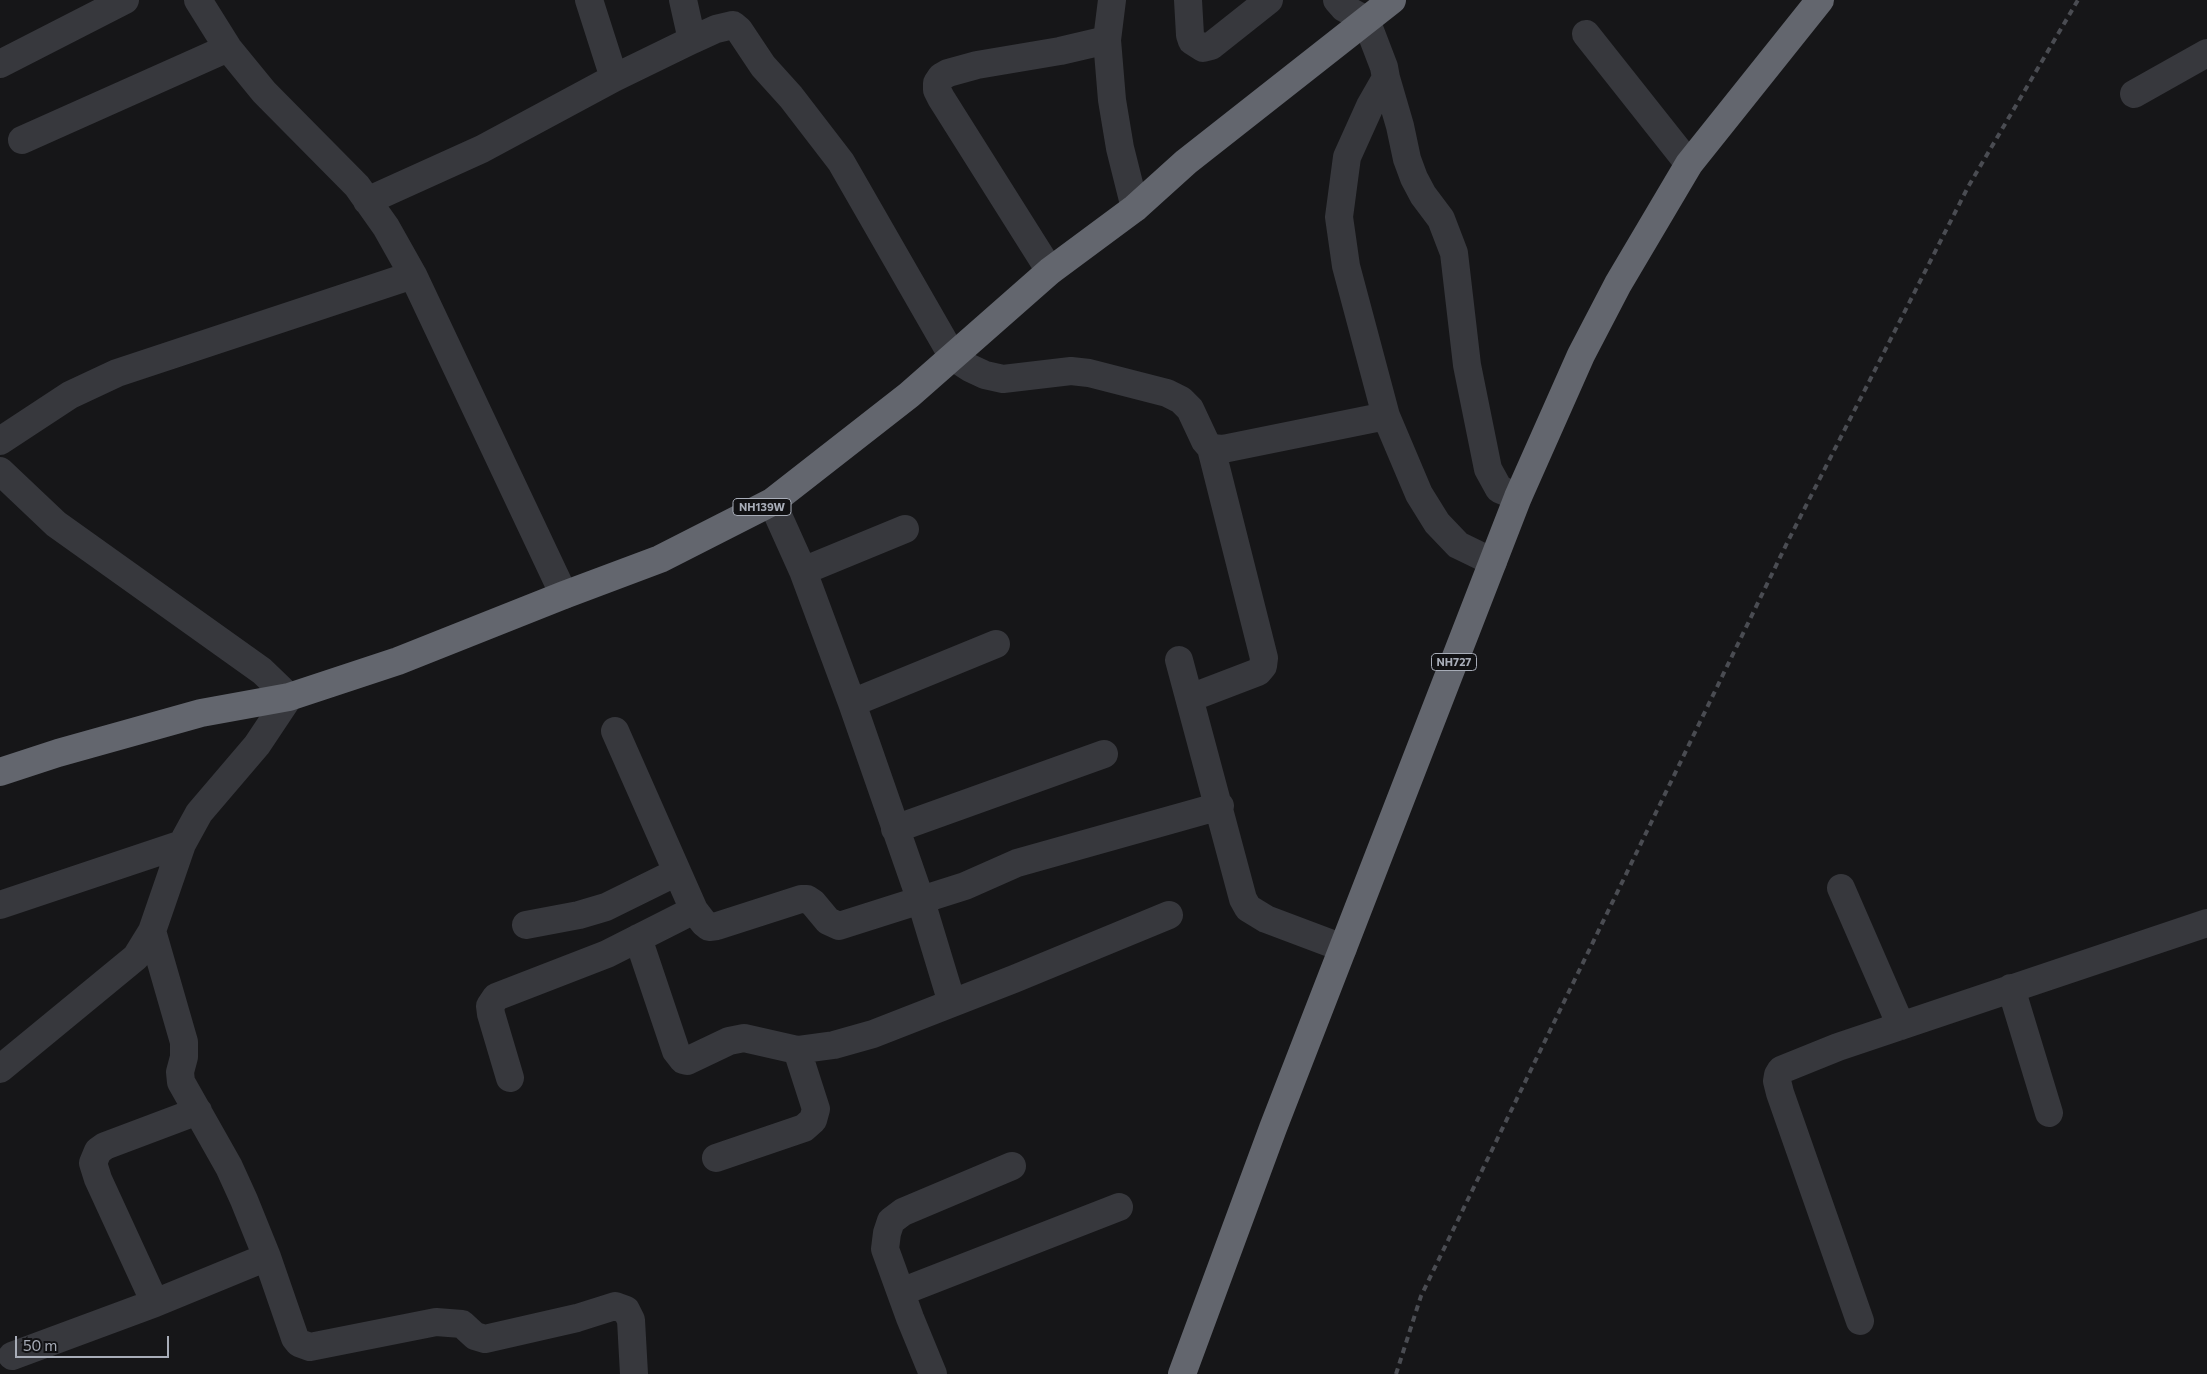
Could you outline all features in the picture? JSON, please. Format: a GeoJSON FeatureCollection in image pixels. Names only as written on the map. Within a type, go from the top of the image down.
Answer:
{"type":"FeatureCollection","features":[{"type":"Feature","properties":{"kind":"highway","name":"NH139W"},"geometry":{"type":"LineString","coordinates":[[0,772],[58,753],[191,716],[289,697],[398,661],[660,559],[772,502],[848,444],[953,357],[1050,271],[1135,208],[1186,162],[1392,0]]}},
{"type":"Feature","properties":{"kind":"highway","name":"NH727"},"geometry":{"type":"LineString","coordinates":[[1182,1374],[1273,1128],[1518,497],[1581,355],[1618,284],[1689,164],[1820,0]]}},
{"type":"Feature","properties":{"kind":"street"},"geometry":{"type":"LineString","coordinates":[[0,64],[125,0]]}},
{"type":"Feature","properties":{"kind":"street"},"geometry":{"type":"LineString","coordinates":[[198,0],[228,48],[264,92],[357,186],[386,227],[413,275],[564,595]]}},
{"type":"Feature","properties":{"kind":"street"},"geometry":{"type":"LineString","coordinates":[[589,0],[614,78]]}},
{"type":"Feature","properties":{"kind":"street"},"geometry":{"type":"LineString","coordinates":[[682,0],[692,40]]}},
{"type":"Feature","properties":{"kind":"street"},"geometry":{"type":"LineString","coordinates":[[1112,0],[1107,40],[1112,100],[1120,148],[1135,208]]}},
{"type":"Feature","properties":{"kind":"street"},"geometry":{"type":"LineString","coordinates":[[1188,0],[1192,41],[1202,48],[1211,46],[1269,0]]}},
{"type":"Feature","properties":{"kind":"street"},"geometry":{"type":"LineString","coordinates":[[1337,0],[1344,8],[1366,20],[1384,67],[1407,159],[1414,178],[1423,195],[1441,220],[1454,253],[1467,365],[1488,469],[1499,489],[1518,497]]}},
{"type":"Feature","properties":{"kind":"street"},"geometry":{"type":"LineString","coordinates":[[367,201],[482,149],[614,78],[692,40],[725,26],[733,25],[740,30],[764,66],[791,97],[841,162],[953,357],[985,375],[1003,379],[1071,371],[1089,374],[1167,393],[1181,400],[1190,409],[1205,441],[1211,448],[1264,658],[1263,666],[1258,672],[1190,698]]}},
{"type":"Feature","properties":{"kind":"street"},"geometry":{"type":"LineString","coordinates":[[1586,34],[1689,164]]}},
{"type":"Feature","properties":{"kind":"street"},"geometry":{"type":"LineString","coordinates":[[1050,271],[941,98],[937,90],[937,83],[941,77],[977,65],[1060,51],[1107,40]]}},
{"type":"Feature","properties":{"kind":"street"},"geometry":{"type":"LineString","coordinates":[[22,140],[228,48]]}},
{"type":"Feature","properties":{"kind":"street"},"geometry":{"type":"LineString","coordinates":[[2134,94],[2207,53]]}},
{"type":"Feature","properties":{"kind":"street"},"geometry":{"type":"LineString","coordinates":[[1386,78],[1370,106],[1347,157],[1339,217],[1346,266],[1386,416],[1419,494],[1437,523],[1458,545],[1493,562]]}},
{"type":"Feature","properties":{"kind":"street"},"geometry":{"type":"LineString","coordinates":[[0,441],[70,395],[117,373],[413,275]]}},
{"type":"Feature","properties":{"kind":"street"},"geometry":{"type":"LineString","coordinates":[[1211,448],[1223,449],[1386,416]]}},
{"type":"Feature","properties":{"kind":"street"},"geometry":{"type":"LineString","coordinates":[[0,1069],[136,957],[152,931],[182,844],[199,813],[257,745],[289,697],[262,671],[56,524],[3,477]]}},
{"type":"Feature","properties":{"kind":"street"},"geometry":{"type":"LineString","coordinates":[[772,502],[803,571],[852,703],[921,901],[952,1003]]}},
{"type":"Feature","properties":{"kind":"street"},"geometry":{"type":"LineString","coordinates":[[803,571],[905,529]]}},
{"type":"Feature","properties":{"kind":"street"},"geometry":{"type":"LineString","coordinates":[[852,703],[996,644]]}},
{"type":"Feature","properties":{"kind":"street"},"geometry":{"type":"LineString","coordinates":[[1179,660],[1220,806],[1239,889],[1248,908],[1266,919],[1343,948]]}},
{"type":"Feature","properties":{"kind":"street"},"geometry":{"type":"LineString","coordinates":[[615,731],[694,910],[709,927],[801,899],[807,899],[814,903],[828,921],[839,926],[921,901],[980,880],[1017,863],[1220,806]]}},
{"type":"Feature","properties":{"kind":"street"},"geometry":{"type":"LineString","coordinates":[[895,829],[1104,754]]}},
{"type":"Feature","properties":{"kind":"street"},"geometry":{"type":"LineString","coordinates":[[0,905],[182,844]]}},
{"type":"Feature","properties":{"kind":"street"},"geometry":{"type":"LineString","coordinates":[[526,925],[579,916],[606,906],[677,872]]}},
{"type":"Feature","properties":{"kind":"street"},"geometry":{"type":"LineString","coordinates":[[1841,888],[1901,1026]]}},
{"type":"Feature","properties":{"kind":"street"},"geometry":{"type":"LineString","coordinates":[[510,1078],[490,1014],[490,1006],[496,997],[607,954],[694,910]]}},
{"type":"Feature","properties":{"kind":"street"},"geometry":{"type":"LineString","coordinates":[[638,938],[676,1051],[683,1060],[694,1059],[729,1041],[744,1038],[797,1050],[834,1045],[873,1034],[1169,914]]}},
{"type":"Feature","properties":{"kind":"street"},"geometry":{"type":"LineString","coordinates":[[1860,1321],[1780,1093],[1778,1075],[1789,1066],[1901,1026],[2207,923]]}},
{"type":"Feature","properties":{"kind":"street"},"geometry":{"type":"LineString","coordinates":[[152,931],[184,1042],[184,1057],[180,1072],[181,1082],[241,1192],[267,1257],[295,1338],[303,1346],[310,1347],[436,1322],[462,1324],[475,1336],[485,1339],[577,1318],[615,1306],[626,1310],[631,1320],[634,1374]]}},
{"type":"Feature","properties":{"kind":"street"},"geometry":{"type":"LineString","coordinates":[[2011,988],[2049,1113]]}},
{"type":"Feature","properties":{"kind":"street"},"geometry":{"type":"LineString","coordinates":[[716,1158],[804,1128],[813,1120],[816,1110],[797,1050]]}},
{"type":"Feature","properties":{"kind":"street"},"geometry":{"type":"LineString","coordinates":[[155,1303],[98,1178],[93,1163],[98,1151],[105,1146],[198,1111]]}},
{"type":"Feature","properties":{"kind":"street"},"geometry":{"type":"LineString","coordinates":[[931,1374],[885,1248],[891,1221],[903,1212],[1012,1166]]}},
{"type":"Feature","properties":{"kind":"street"},"geometry":{"type":"LineString","coordinates":[[901,1292],[1119,1207]]}},
{"type":"Feature","properties":{"kind":"street"},"geometry":{"type":"LineString","coordinates":[[10,1363],[267,1257]]}},
{"type":"Feature","properties":{"kind":"railway"},"geometry":{"type":"LineString","coordinates":[[1396,1374],[1421,1296],[1787,543],[1968,187],[2078,0]]}}]}
